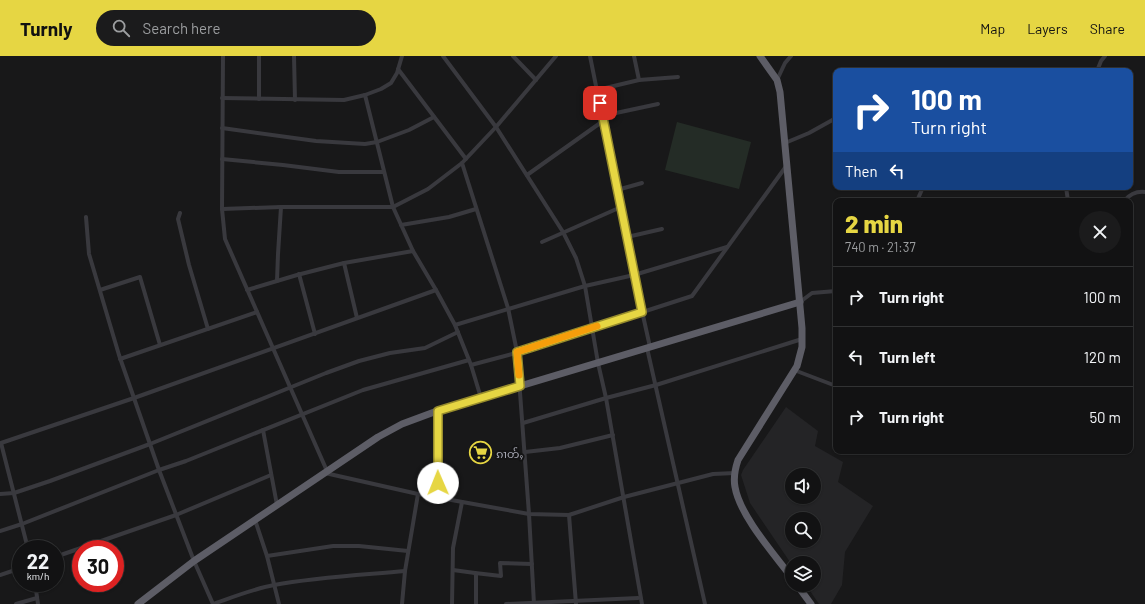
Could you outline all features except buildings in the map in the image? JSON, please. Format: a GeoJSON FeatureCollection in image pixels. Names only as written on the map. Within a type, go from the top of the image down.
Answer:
{"type":"FeatureCollection","features":[{"type":"Feature","properties":{"kind":"highway"},"geometry":{"type":"LineString","coordinates":[[760,56],[776,80],[780,92],[800,302],[802,339],[800,357],[794,370],[738,460],[734,473],[735,487],[745,514],[785,568]]}},
{"type":"Feature","properties":{"kind":"highway"},"geometry":{"type":"LineString","coordinates":[[138,604],[194,561],[378,436],[402,424],[438,411],[800,302]]}},
{"type":"Feature","properties":{"kind":"highway"},"geometry":{"type":"LineString","coordinates":[[802,592],[811,604]]}},
{"type":"Feature","properties":{"kind":"street"},"geometry":{"type":"LineString","coordinates":[[222,56],[222,209],[225,239],[302,413],[326,472],[438,498],[529,514],[569,515],[624,497],[713,474],[734,473]]}},
{"type":"Feature","properties":{"kind":"street"},"geometry":{"type":"LineString","coordinates":[[259,56],[259,99]]}},
{"type":"Feature","properties":{"kind":"street"},"geometry":{"type":"LineString","coordinates":[[294,56],[295,100]]}},
{"type":"Feature","properties":{"kind":"street"},"geometry":{"type":"LineString","coordinates":[[222,98],[344,100],[381,89],[391,82],[398,69],[402,56]]}},
{"type":"Feature","properties":{"kind":"street"},"geometry":{"type":"LineString","coordinates":[[443,56],[496,127],[564,232],[576,258],[584,286],[606,398],[642,604]]}},
{"type":"Feature","properties":{"kind":"street"},"geometry":{"type":"LineString","coordinates":[[513,56],[536,80]]}},
{"type":"Feature","properties":{"kind":"street"},"geometry":{"type":"LineString","coordinates":[[222,209],[281,207],[393,207],[428,189],[462,164],[496,127],[556,56]]}},
{"type":"Feature","properties":{"kind":"street"},"geometry":{"type":"LineString","coordinates":[[590,56],[656,385],[705,604]]}},
{"type":"Feature","properties":{"kind":"street"},"geometry":{"type":"LineString","coordinates":[[634,56],[639,80]]}},
{"type":"Feature","properties":{"kind":"street"},"geometry":{"type":"LineString","coordinates":[[776,80],[785,63],[791,56]]}},
{"type":"Feature","properties":{"kind":"street"},"geometry":{"type":"LineString","coordinates":[[1098,68],[1100,61],[1105,56]]}},
{"type":"Feature","properties":{"kind":"street"},"geometry":{"type":"LineString","coordinates":[[398,69],[466,159]]}},
{"type":"Feature","properties":{"kind":"street"},"geometry":{"type":"LineString","coordinates":[[597,90],[639,80],[678,77]]}},
{"type":"Feature","properties":{"kind":"street"},"geometry":{"type":"LineString","coordinates":[[365,95],[383,172],[393,207],[413,251],[455,325],[469,360],[481,398]]}},
{"type":"Feature","properties":{"kind":"street"},"geometry":{"type":"LineString","coordinates":[[527,176],[603,118],[658,104]]}},
{"type":"Feature","properties":{"kind":"street"},"geometry":{"type":"LineString","coordinates":[[222,128],[337,143],[365,144],[377,142],[409,130],[434,117]]}},
{"type":"Feature","properties":{"kind":"street"},"geometry":{"type":"LineString","coordinates":[[785,143],[809,133],[833,120]]}},
{"type":"Feature","properties":{"kind":"street"},"geometry":{"type":"LineString","coordinates":[[222,159],[339,172],[383,172]]}},
{"type":"Feature","properties":{"kind":"street"},"geometry":{"type":"LineString","coordinates":[[462,164],[508,308],[517,352],[525,452],[534,603]]}},
{"type":"Feature","properties":{"kind":"street"},"geometry":{"type":"LineString","coordinates":[[471,366],[692,296],[787,164]]}},
{"type":"Feature","properties":{"kind":"street"},"geometry":{"type":"LineString","coordinates":[[618,190],[642,183]]}},
{"type":"Feature","properties":{"kind":"street"},"geometry":{"type":"LineString","coordinates":[[1126,198],[1136,192],[1145,192]]}},
{"type":"Feature","properties":{"kind":"street"},"geometry":{"type":"LineString","coordinates":[[278,281],[281,207]]}},
{"type":"Feature","properties":{"kind":"street"},"geometry":{"type":"LineString","coordinates":[[542,242],[621,207]]}},
{"type":"Feature","properties":{"kind":"street"},"geometry":{"type":"LineString","coordinates":[[401,225],[449,217],[476,209]]}},
{"type":"Feature","properties":{"kind":"street"},"geometry":{"type":"LineString","coordinates":[[180,213],[178,219],[189,264],[208,329]]}},
{"type":"Feature","properties":{"kind":"street"},"geometry":{"type":"LineString","coordinates":[[86,217],[89,254],[120,359],[176,515],[213,604],[254,590],[275,585],[344,576],[405,571]]}},
{"type":"Feature","properties":{"kind":"street"},"geometry":{"type":"LineString","coordinates":[[627,237],[662,229]]}},
{"type":"Feature","properties":{"kind":"street"},"geometry":{"type":"LineString","coordinates":[[455,325],[584,286],[634,275],[728,247]]}},
{"type":"Feature","properties":{"kind":"street"},"geometry":{"type":"LineString","coordinates":[[247,290],[299,274],[344,263],[413,251]]}},
{"type":"Feature","properties":{"kind":"street"},"geometry":{"type":"LineString","coordinates":[[344,263],[357,318]]}},
{"type":"Feature","properties":{"kind":"street"},"geometry":{"type":"LineString","coordinates":[[299,274],[316,334]]}},
{"type":"Feature","properties":{"kind":"street"},"geometry":{"type":"LineString","coordinates":[[100,290],[140,277],[160,346]]}},
{"type":"Feature","properties":{"kind":"street"},"geometry":{"type":"LineString","coordinates":[[26,540],[0,443],[274,349],[436,290]]}},
{"type":"Feature","properties":{"kind":"street"},"geometry":{"type":"LineString","coordinates":[[800,302],[812,293],[833,291]]}},
{"type":"Feature","properties":{"kind":"street"},"geometry":{"type":"LineString","coordinates":[[120,359],[257,312]]}},
{"type":"Feature","properties":{"kind":"street"},"geometry":{"type":"LineString","coordinates":[[0,494],[14,493],[50,481],[150,444],[359,361],[390,353],[425,348],[458,332]]}},
{"type":"Feature","properties":{"kind":"street"},"geometry":{"type":"LineString","coordinates":[[522,424],[606,398],[656,385],[802,339]]}},
{"type":"Feature","properties":{"kind":"street"},"geometry":{"type":"LineString","coordinates":[[0,531],[186,461],[302,413],[363,390],[469,360]]}},
{"type":"Feature","properties":{"kind":"street"},"geometry":{"type":"LineString","coordinates":[[794,370],[833,385]]}},
{"type":"Feature","properties":{"kind":"street"},"geometry":{"type":"LineString","coordinates":[[438,411],[438,498]]}},
{"type":"Feature","properties":{"kind":"street"},"geometry":{"type":"LineString","coordinates":[[263,430],[270,475],[277,505]]}},
{"type":"Feature","properties":{"kind":"street"},"geometry":{"type":"LineString","coordinates":[[525,452],[560,448],[613,435]]}},
{"type":"Feature","properties":{"kind":"street"},"geometry":{"type":"LineString","coordinates":[[64,554],[176,515],[270,475]]}},
{"type":"Feature","properties":{"kind":"street"},"geometry":{"type":"LineString","coordinates":[[402,604],[405,571],[418,494]]}},
{"type":"Feature","properties":{"kind":"street"},"geometry":{"type":"LineString","coordinates":[[452,604],[453,548],[462,502]]}},
{"type":"Feature","properties":{"kind":"street"},"geometry":{"type":"LineString","coordinates":[[569,515],[576,602]]}},
{"type":"Feature","properties":{"kind":"street"},"geometry":{"type":"LineString","coordinates":[[255,520],[267,556],[280,604]]}},
{"type":"Feature","properties":{"kind":"street"},"geometry":{"type":"LineString","coordinates":[[267,556],[333,546],[360,546],[408,551]]}},
{"type":"Feature","properties":{"kind":"street"},"geometry":{"type":"LineString","coordinates":[[453,570],[501,576],[500,563],[532,564]]}},
{"type":"Feature","properties":{"kind":"street"},"geometry":{"type":"LineString","coordinates":[[0,575],[12,571]]}},
{"type":"Feature","properties":{"kind":"street"},"geometry":{"type":"LineString","coordinates":[[475,573],[476,604]]}},
{"type":"Feature","properties":{"kind":"street"},"geometry":{"type":"LineString","coordinates":[[36,592],[38,604]]}},
{"type":"Feature","properties":{"kind":"street"},"geometry":{"type":"LineString","coordinates":[[16,604],[37,598]]}},
{"type":"Feature","properties":{"kind":"street"},"geometry":{"type":"LineString","coordinates":[[506,604],[638,598]]}},
{"type":"Feature","properties":{"kind":"shaded area"},"geometry":{"type":"Polygon","coordinates":[[[677,122],[751,142],[739,189],[665,170],[677,122]]]}},
{"type":"Feature","properties":{"kind":"shaded area"},"geometry":{"type":"Polygon","coordinates":[[[786,407],[818,431],[815,446],[843,462],[838,482],[873,506],[845,552],[842,585],[831,604],[819,604],[811,592],[821,592],[821,556],[786,556],[750,503],[741,475],[786,407]]]}},
{"type":"Feature","properties":{"kind":"slow traffic"},"geometry":{"type":"LineString","coordinates":[[519,375],[517,352],[597,326]]}},
{"type":"Feature","properties":{"kind":"place","name":"ၵၢတ်ႇ"},"geometry":{"type":"Point","coordinates":[480,453]}},
{"type":"Feature","properties":{"kind":"route"},"geometry":{"type":"LineString","coordinates":[[438,483],[438,411],[520,386],[517,352],[642,312],[600,103]]}}]}
